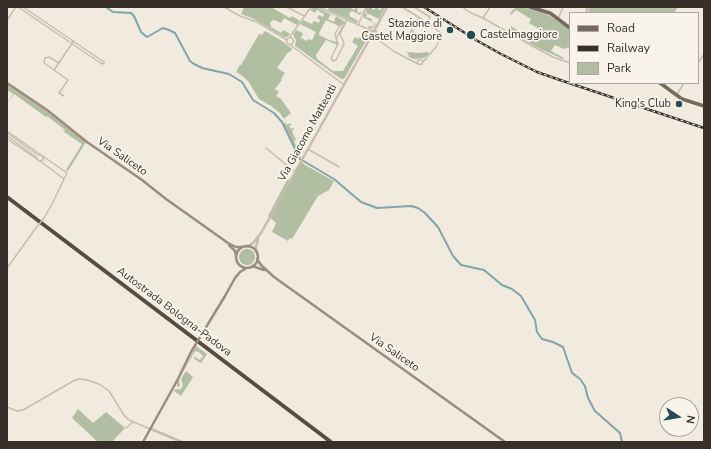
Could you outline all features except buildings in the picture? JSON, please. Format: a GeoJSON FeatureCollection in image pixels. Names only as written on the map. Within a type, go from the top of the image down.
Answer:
{"type":"FeatureCollection","features":[{"type":"Feature","properties":{"kind":"highway","name":"Autostrada Bologna-Padova"},"geometry":{"type":"LineString","coordinates":[[7,197],[330,442]]}},
{"type":"Feature","properties":{"kind":"highway","name":"Autostrada Bologna-Padova"},"geometry":{"type":"LineString","coordinates":[[7,200],[326,442]]}},
{"type":"Feature","properties":{"kind":"main road"},"geometry":{"type":"LineString","coordinates":[[530,7],[545,10],[569,27]]}},
{"type":"Feature","properties":{"kind":"main road","name":"Via Saliceto"},"geometry":{"type":"LineString","coordinates":[[7,83],[47,110],[87,142],[142,180],[153,190],[228,244],[235,251],[237,262]]}},
{"type":"Feature","properties":{"kind":"main road"},"geometry":{"type":"LineString","coordinates":[[661,84],[676,96],[704,106]]}},
{"type":"Feature","properties":{"kind":"main road","name":"Via Saliceto"},"geometry":{"type":"LineString","coordinates":[[228,244],[236,247],[252,248],[256,252],[261,266],[274,277]]}},
{"type":"Feature","properties":{"kind":"main road"},"geometry":{"type":"LineString","coordinates":[[236,256],[243,247]]}},
{"type":"Feature","properties":{"kind":"main road"},"geometry":{"type":"LineString","coordinates":[[143,442],[178,379],[191,352],[236,278],[240,272],[252,266],[258,259]]}},
{"type":"Feature","properties":{"kind":"main road"},"geometry":{"type":"LineString","coordinates":[[237,262],[242,267],[248,268]]}},
{"type":"Feature","properties":{"kind":"main road"},"geometry":{"type":"LineString","coordinates":[[236,278],[238,270],[237,262]]}},
{"type":"Feature","properties":{"kind":"main road","name":"Via Saliceto"},"geometry":{"type":"LineString","coordinates":[[252,266],[260,268],[274,277],[505,442]]}},
{"type":"Feature","properties":{"kind":"street"},"geometry":{"type":"LineString","coordinates":[[7,20],[17,7],[104,63],[23,7]]}},
{"type":"Feature","properties":{"kind":"street"},"geometry":{"type":"LineString","coordinates":[[224,7],[240,16],[257,22],[284,38],[292,38]]}},
{"type":"Feature","properties":{"kind":"street"},"geometry":{"type":"LineString","coordinates":[[287,7],[304,16]]}},
{"type":"Feature","properties":{"kind":"street"},"geometry":{"type":"LineString","coordinates":[[311,7],[288,39],[289,44],[345,84]]}},
{"type":"Feature","properties":{"kind":"street"},"geometry":{"type":"LineString","coordinates":[[319,7],[368,30],[395,52],[420,65],[436,47],[441,35],[439,31],[427,22],[402,7]]}},
{"type":"Feature","properties":{"kind":"street"},"geometry":{"type":"LineString","coordinates":[[358,25],[366,7]]}},
{"type":"Feature","properties":{"kind":"street","name":"Via Giacomo Matteotti"},"geometry":{"type":"LineString","coordinates":[[256,252],[256,244],[261,233],[369,40],[374,34],[387,7]]}},
{"type":"Feature","properties":{"kind":"street"},"geometry":{"type":"LineString","coordinates":[[414,7],[430,17],[427,22]]}},
{"type":"Feature","properties":{"kind":"street"},"geometry":{"type":"LineString","coordinates":[[462,7],[541,51],[569,63]]}},
{"type":"Feature","properties":{"kind":"street"},"geometry":{"type":"LineString","coordinates":[[483,18],[490,7]]}},
{"type":"Feature","properties":{"kind":"street"},"geometry":{"type":"LineString","coordinates":[[558,18],[563,7]]}},
{"type":"Feature","properties":{"kind":"street"},"geometry":{"type":"LineString","coordinates":[[415,24],[414,32],[411,34],[410,31],[418,19],[420,18]]}},
{"type":"Feature","properties":{"kind":"street"},"geometry":{"type":"LineString","coordinates":[[347,20],[340,34],[344,43],[343,46],[336,60],[333,60],[331,58],[338,44],[337,38],[343,24],[347,20]]}},
{"type":"Feature","properties":{"kind":"street"},"geometry":{"type":"LineString","coordinates":[[292,33],[294,48]]}},
{"type":"Feature","properties":{"kind":"street"},"geometry":{"type":"LineString","coordinates":[[337,38],[341,36]]}},
{"type":"Feature","properties":{"kind":"street"},"geometry":{"type":"LineString","coordinates":[[54,70],[73,42]]}},
{"type":"Feature","properties":{"kind":"street"},"geometry":{"type":"LineString","coordinates":[[289,44],[293,43]]}},
{"type":"Feature","properties":{"kind":"street"},"geometry":{"type":"LineString","coordinates":[[338,44],[343,46]]}},
{"type":"Feature","properties":{"kind":"street"},"geometry":{"type":"LineString","coordinates":[[59,63],[49,57],[45,58],[44,63],[68,80],[59,93],[64,96]]}},
{"type":"Feature","properties":{"kind":"street"},"geometry":{"type":"LineString","coordinates":[[410,59],[420,60],[427,58]]}},
{"type":"Feature","properties":{"kind":"street"},"geometry":{"type":"LineString","coordinates":[[418,64],[420,60]]}},
{"type":"Feature","properties":{"kind":"street"},"geometry":{"type":"LineString","coordinates":[[676,96],[683,84]]}},
{"type":"Feature","properties":{"kind":"street"},"geometry":{"type":"LineString","coordinates":[[7,132],[37,156],[39,161]]}},
{"type":"Feature","properties":{"kind":"street"},"geometry":{"type":"LineString","coordinates":[[7,132],[67,173],[44,218],[7,268]]}},
{"type":"Feature","properties":{"kind":"street"},"geometry":{"type":"LineString","coordinates":[[7,138],[37,156],[43,156]]}},
{"type":"Feature","properties":{"kind":"street"},"geometry":{"type":"LineString","coordinates":[[7,138],[64,179]]}},
{"type":"Feature","properties":{"kind":"street"},"geometry":{"type":"LineString","coordinates":[[266,148],[295,172]]}},
{"type":"Feature","properties":{"kind":"street"},"geometry":{"type":"LineString","coordinates":[[308,149],[339,167]]}},
{"type":"Feature","properties":{"kind":"street"},"geometry":{"type":"LineString","coordinates":[[39,161],[43,160],[43,156]]}},
{"type":"Feature","properties":{"kind":"street","name":"Via Giacomo Matteotti"},"geometry":{"type":"LineString","coordinates":[[247,247],[253,243],[261,233]]}},
{"type":"Feature","properties":{"kind":"street"},"geometry":{"type":"LineString","coordinates":[[7,407],[16,411],[23,410],[75,380],[82,379],[92,381],[106,388],[126,418],[182,442]]}},
{"type":"Feature","properties":{"kind":"street"},"geometry":{"type":"LineString","coordinates":[[126,428],[133,422]]}},
{"type":"Feature","properties":{"kind":"green space"},"geometry":{"type":"Polygon","coordinates":[[[244,7],[271,7],[290,18],[292,16],[300,21],[297,25],[284,18],[281,23],[274,20],[270,22],[271,27],[281,33],[283,30],[290,34],[287,37],[284,37],[254,19],[241,14],[244,7]]]}},
{"type":"Feature","properties":{"kind":"green space"},"geometry":{"type":"Polygon","coordinates":[[[313,7],[334,16],[330,15],[328,19],[334,22],[336,16],[344,21],[343,24],[339,26],[326,20],[319,33],[319,35],[329,40],[337,42],[337,45],[326,40],[316,55],[317,59],[333,71],[343,71],[358,46],[352,42],[355,37],[359,39],[359,37],[362,38],[365,30],[368,32],[368,37],[344,79],[341,79],[295,46],[296,40],[293,35],[296,30],[303,33],[301,38],[307,41],[308,39],[312,40],[316,32],[300,24],[303,20],[312,24],[314,21],[319,23],[320,20],[317,18],[319,15],[323,17],[324,14],[317,10],[315,13],[310,10],[313,7]]]}},
{"type":"Feature","properties":{"kind":"green space"},"geometry":{"type":"Polygon","coordinates":[[[329,7],[351,7],[354,10],[356,8],[358,9],[357,12],[359,13],[362,11],[360,15],[352,11],[349,13],[349,16],[358,21],[357,23],[328,10],[329,7]]]}},
{"type":"Feature","properties":{"kind":"green space"},"geometry":{"type":"Polygon","coordinates":[[[367,7],[374,10],[376,7],[379,7],[378,9],[381,10],[382,7],[385,7],[379,19],[367,14],[366,17],[372,19],[371,21],[376,24],[372,29],[368,28],[369,26],[372,27],[375,24],[363,17],[364,13],[368,14],[365,11],[367,7]]]}},
{"type":"Feature","properties":{"kind":"green space"},"geometry":{"type":"Polygon","coordinates":[[[516,7],[526,8],[545,13],[569,28],[569,47],[564,49],[555,45],[551,51],[564,58],[563,59],[536,47],[509,31],[511,26],[522,33],[524,30],[537,37],[541,30],[529,23],[531,19],[516,10],[511,15],[510,13],[516,7]]]}},
{"type":"Feature","properties":{"kind":"green space"},"geometry":{"type":"Polygon","coordinates":[[[590,7],[678,7],[675,12],[588,12],[590,7]]]}},
{"type":"Feature","properties":{"kind":"green space"},"geometry":{"type":"Polygon","coordinates":[[[265,31],[292,49],[288,52],[277,68],[285,73],[275,89],[279,92],[276,96],[281,99],[291,113],[284,119],[280,113],[259,99],[248,81],[236,72],[259,34],[262,35],[265,31]]]}},
{"type":"Feature","properties":{"kind":"green space"},"geometry":{"type":"Polygon","coordinates":[[[428,52],[429,54],[424,58],[414,59],[409,57],[408,53],[406,53],[428,52]]]}},
{"type":"Feature","properties":{"kind":"green space"},"geometry":{"type":"Polygon","coordinates":[[[7,84],[45,110],[86,142],[68,171],[66,170],[82,144],[64,132],[65,130],[47,116],[46,117],[14,94],[7,104],[13,94],[7,90],[7,84]]]}},
{"type":"Feature","properties":{"kind":"green space"},"geometry":{"type":"Polygon","coordinates":[[[285,122],[287,125],[291,123],[289,126],[291,129],[294,128],[292,131],[296,140],[294,141],[301,157],[284,124],[285,122]]]}},
{"type":"Feature","properties":{"kind":"green space"},"geometry":{"type":"Polygon","coordinates":[[[301,161],[305,165],[334,181],[329,190],[318,196],[292,239],[290,238],[288,241],[272,232],[276,223],[268,216],[287,180],[291,179],[301,161]]]}},
{"type":"Feature","properties":{"kind":"green space"},"geometry":{"type":"Polygon","coordinates":[[[244,249],[250,249],[255,254],[253,263],[250,265],[244,265],[239,260],[239,254],[244,249]]]}},
{"type":"Feature","properties":{"kind":"green space"},"geometry":{"type":"Polygon","coordinates":[[[196,346],[207,354],[201,363],[193,358],[195,357],[200,360],[203,356],[199,352],[195,351],[180,378],[196,346]]]}},
{"type":"Feature","properties":{"kind":"green space"},"geometry":{"type":"Polygon","coordinates":[[[186,371],[193,377],[181,396],[173,390],[181,389],[183,385],[181,379],[186,371]]]}},
{"type":"Feature","properties":{"kind":"green space"},"geometry":{"type":"Polygon","coordinates":[[[179,379],[180,386],[177,387],[177,383],[179,379]]]}},
{"type":"Feature","properties":{"kind":"green space"},"geometry":{"type":"Polygon","coordinates":[[[78,409],[93,423],[106,412],[125,428],[112,442],[98,442],[72,418],[78,409]]]}},
{"type":"Feature","properties":{"kind":"waterway"},"geometry":{"type":"LineString","coordinates":[[106,7],[113,12],[131,13],[134,16],[141,32],[147,37],[163,28],[175,33],[190,61],[194,64],[202,68],[229,74],[242,82],[253,100],[274,113],[282,122],[300,159],[334,179],[361,202],[377,208],[411,206],[418,208],[425,213],[438,227],[453,256],[461,265],[484,270],[502,285],[512,289],[521,296],[535,320],[537,332],[542,339],[563,347],[572,373],[580,379],[585,386],[588,398],[595,411],[620,433],[622,442]]}},
{"type":"Feature","properties":{"kind":"railway"},"geometry":{"type":"LineString","coordinates":[[424,7],[501,54],[537,72],[569,83]]}},
{"type":"Feature","properties":{"kind":"railway"},"geometry":{"type":"LineString","coordinates":[[573,84],[704,128]]}},
{"type":"Feature","properties":{"kind":"place","name":"Stazione di Castel Maggiore"},"geometry":{"type":"Point","coordinates":[450,30]}},
{"type":"Feature","properties":{"kind":"place","name":"Castelmaggiore"},"geometry":{"type":"Point","coordinates":[471,35]}},
{"type":"Feature","properties":{"kind":"place","name":"King's Club"},"geometry":{"type":"Point","coordinates":[679,104]}}]}
